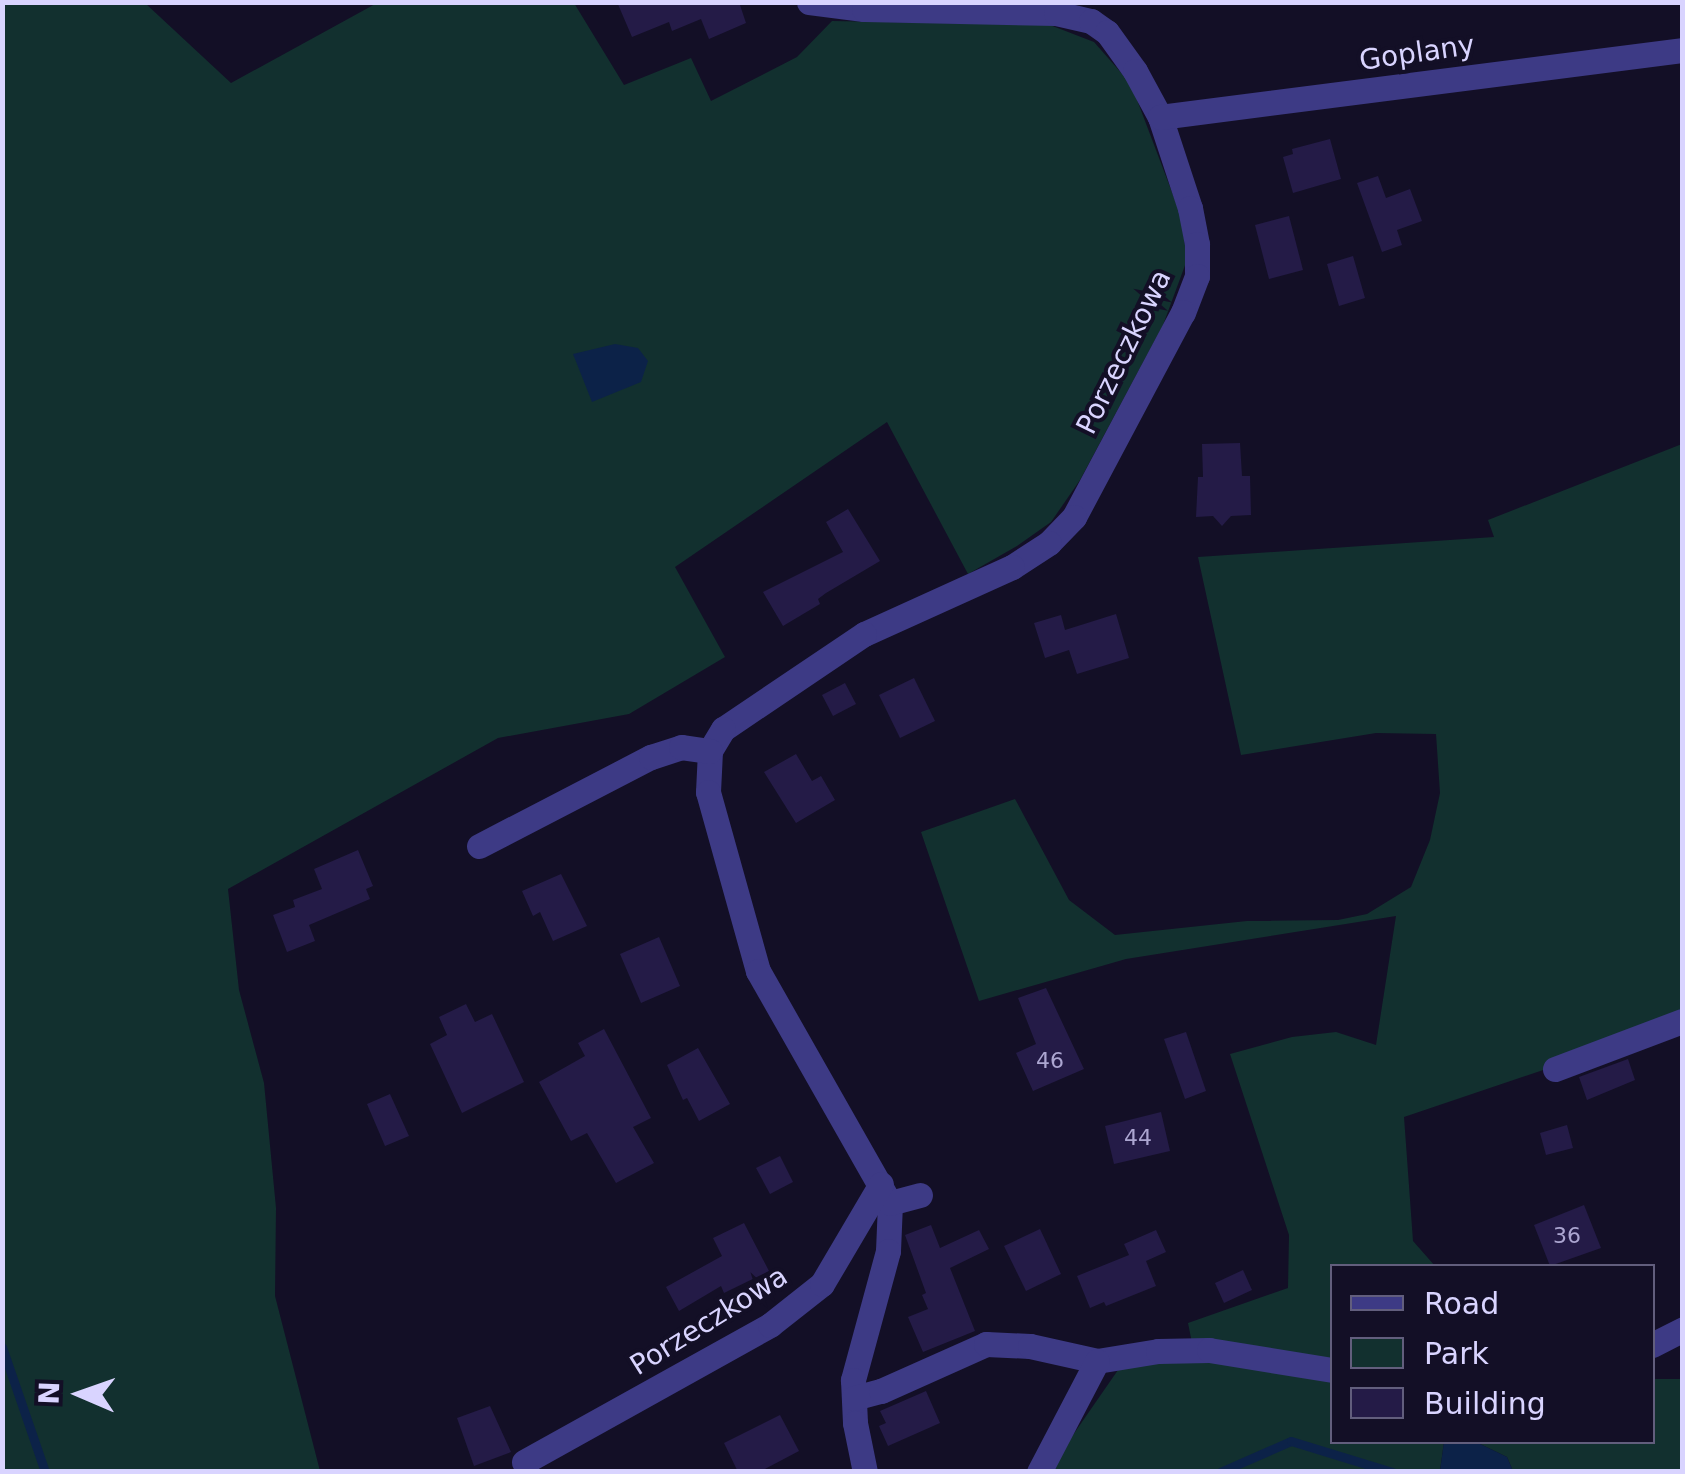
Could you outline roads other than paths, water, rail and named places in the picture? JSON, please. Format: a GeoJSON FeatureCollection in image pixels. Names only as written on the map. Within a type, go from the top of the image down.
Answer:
{"type":"FeatureCollection","features":[{"type":"Feature","properties":{"kind":"street","name":"Porzeczkowa"},"geometry":{"type":"LineString","coordinates":[[710,751],[722,729],[786,682],[864,634],[1012,567],[1049,543],[1074,517],[1183,312],[1197,276],[1190,208],[1160,117],[1135,71],[1107,32],[1092,21],[1056,13],[864,8],[808,2]]}},
{"type":"Feature","properties":{"kind":"street","name":"Goplany"},"geometry":{"type":"LineString","coordinates":[[1160,117],[1682,50]]}},
{"type":"Feature","properties":{"kind":"street"},"geometry":{"type":"LineString","coordinates":[[479,846],[651,757],[681,748],[710,751],[708,792],[758,971],[794,1041],[886,1194],[888,1251],[853,1380],[865,1472]]}},
{"type":"Feature","properties":{"kind":"street"},"geometry":{"type":"LineString","coordinates":[[1555,1069],[1682,1020]]}},
{"type":"Feature","properties":{"kind":"street","name":"Porzeczkowa"},"geometry":{"type":"LineString","coordinates":[[524,1462],[694,1370],[783,1314],[822,1284],[886,1194]]}},
{"type":"Feature","properties":{"kind":"street"},"geometry":{"type":"LineString","coordinates":[[886,1194],[920,1195]]}},
{"type":"Feature","properties":{"kind":"street"},"geometry":{"type":"LineString","coordinates":[[1655,1344],[1682,1330]]}},
{"type":"Feature","properties":{"kind":"street"},"geometry":{"type":"LineString","coordinates":[[854,1398],[986,1344],[1030,1346],[1097,1361],[1158,1351],[1208,1350],[1330,1370]]}},
{"type":"Feature","properties":{"kind":"street"},"geometry":{"type":"LineString","coordinates":[[1039,1472],[1097,1361]]}},
{"type":"Feature","properties":{"kind":"water"},"geometry":{"type":"Polygon","coordinates":[[[615,344],[638,348],[648,361],[641,382],[592,402],[573,354],[615,344]]]}},
{"type":"Feature","properties":{"kind":"water"},"geometry":{"type":"Polygon","coordinates":[[[1444,1444],[1480,1444],[1507,1457],[1513,1471],[1440,1471],[1444,1444]]]}},
{"type":"Feature","properties":{"kind":"waterway"},"geometry":{"type":"LineString","coordinates":[[2,1347],[45,1472]]}},
{"type":"Feature","properties":{"kind":"waterway"},"geometry":{"type":"LineString","coordinates":[[1220,1472],[1291,1441],[1392,1472]]}}]}
